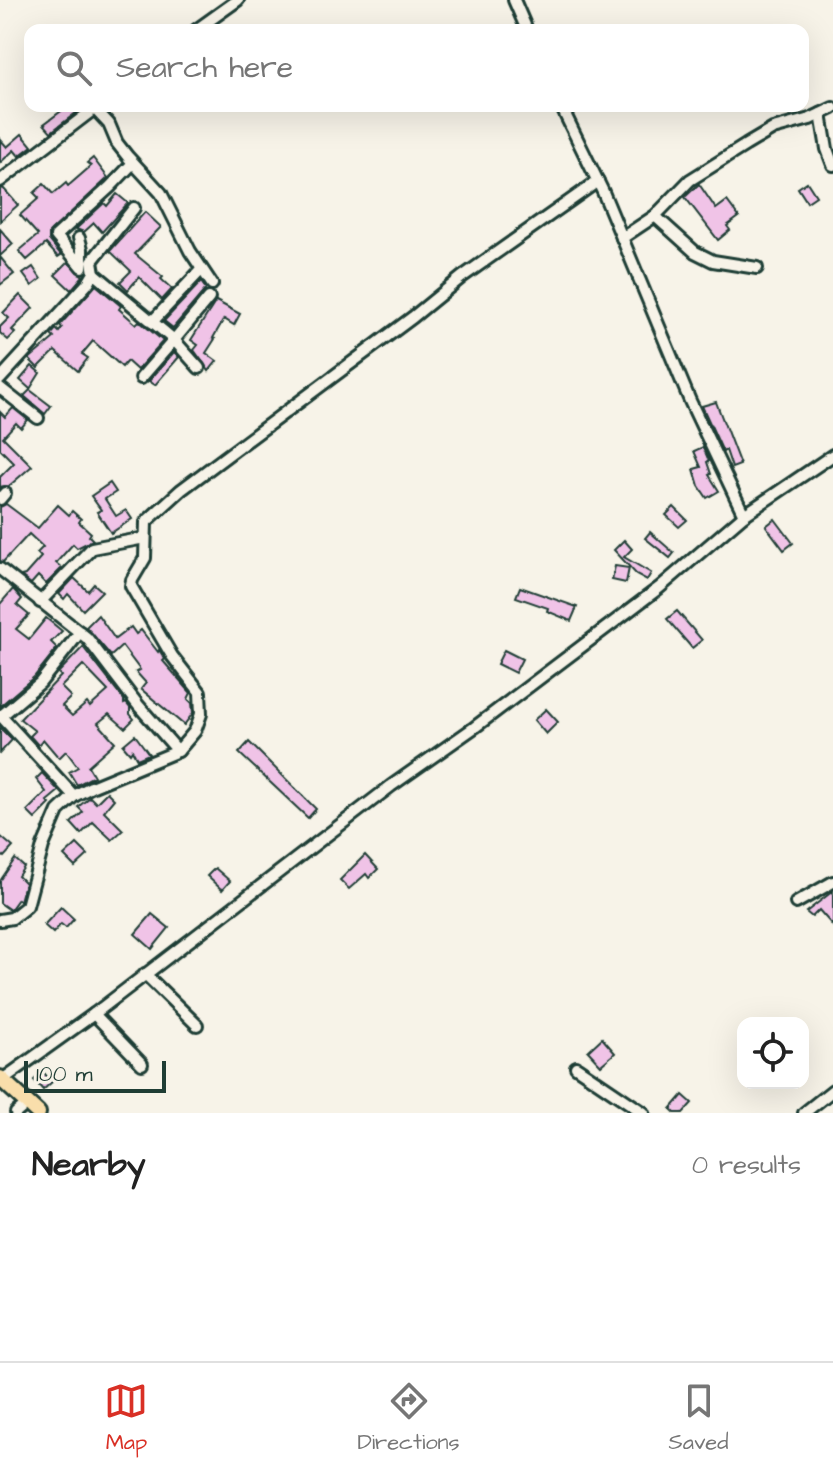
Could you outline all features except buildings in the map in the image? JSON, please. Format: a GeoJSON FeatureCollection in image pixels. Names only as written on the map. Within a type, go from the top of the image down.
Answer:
{"type":"FeatureCollection","features":[{"type":"Feature","properties":{"kind":"main road"},"geometry":{"type":"LineString","coordinates":[[1,1079],[27,1110]]}},
{"type":"Feature","properties":{"kind":"street"},"geometry":{"type":"LineString","coordinates":[[204,24],[238,0]]}},
{"type":"Feature","properties":{"kind":"street"},"geometry":{"type":"LineString","coordinates":[[514,0],[524,24]]}},
{"type":"Feature","properties":{"kind":"street"},"geometry":{"type":"LineString","coordinates":[[622,238],[655,216],[690,180],[746,145],[773,129],[833,108]]}},
{"type":"Feature","properties":{"kind":"street"},"geometry":{"type":"LineString","coordinates":[[0,181],[92,112]]}},
{"type":"Feature","properties":{"kind":"street"},"geometry":{"type":"LineString","coordinates":[[100,112],[117,143],[169,205],[201,270],[212,284]]}},
{"type":"Feature","properties":{"kind":"street"},"geometry":{"type":"LineString","coordinates":[[564,112],[598,181],[690,401],[744,515]]}},
{"type":"Feature","properties":{"kind":"street"},"geometry":{"type":"LineString","coordinates":[[821,114],[833,165]]}},
{"type":"Feature","properties":{"kind":"street"},"geometry":{"type":"LineString","coordinates":[[133,163],[56,236],[81,266],[174,340],[199,368]]}},
{"type":"Feature","properties":{"kind":"street"},"geometry":{"type":"LineString","coordinates":[[0,920],[12,918],[27,906],[49,828],[58,811],[74,796],[178,751],[195,731],[201,714],[201,697],[172,656],[131,586],[144,562],[145,526],[181,490],[462,277],[598,181]]}},
{"type":"Feature","properties":{"kind":"street"},"geometry":{"type":"LineString","coordinates":[[0,379],[93,275],[92,261],[134,208]]}},
{"type":"Feature","properties":{"kind":"street"},"geometry":{"type":"LineString","coordinates":[[655,216],[695,252],[713,261],[757,268]]}},
{"type":"Feature","properties":{"kind":"street"},"geometry":{"type":"LineString","coordinates":[[79,238],[81,266]]}},
{"type":"Feature","properties":{"kind":"street"},"geometry":{"type":"LineString","coordinates":[[152,322],[201,270]]}},
{"type":"Feature","properties":{"kind":"street"},"geometry":{"type":"LineString","coordinates":[[141,378],[209,298]]}},
{"type":"Feature","properties":{"kind":"street"},"geometry":{"type":"LineString","coordinates":[[0,388],[38,418]]}},
{"type":"Feature","properties":{"kind":"street"},"geometry":{"type":"LineString","coordinates":[[1,1079],[94,1014],[391,786],[475,727],[659,588],[744,515],[833,455]]}},
{"type":"Feature","properties":{"kind":"street"},"geometry":{"type":"LineString","coordinates":[[40,602],[92,548],[145,538]]}},
{"type":"Feature","properties":{"kind":"street"},"geometry":{"type":"LineString","coordinates":[[0,569],[87,638],[178,751]]}},
{"type":"Feature","properties":{"kind":"street"},"geometry":{"type":"LineString","coordinates":[[74,796],[0,716],[40,683],[80,632]]}},
{"type":"Feature","properties":{"kind":"street"},"geometry":{"type":"LineString","coordinates":[[796,903],[833,882]]}},
{"type":"Feature","properties":{"kind":"street"},"geometry":{"type":"LineString","coordinates":[[145,974],[197,1025]]}},
{"type":"Feature","properties":{"kind":"street"},"geometry":{"type":"LineString","coordinates":[[94,1014],[142,1064]]}},
{"type":"Feature","properties":{"kind":"street"},"geometry":{"type":"LineString","coordinates":[[576,1067],[644,1113]]}},
{"type":"Feature","properties":{"kind":"street"},"geometry":{"type":"LineString","coordinates":[[804,1113],[833,1090]]}}]}
